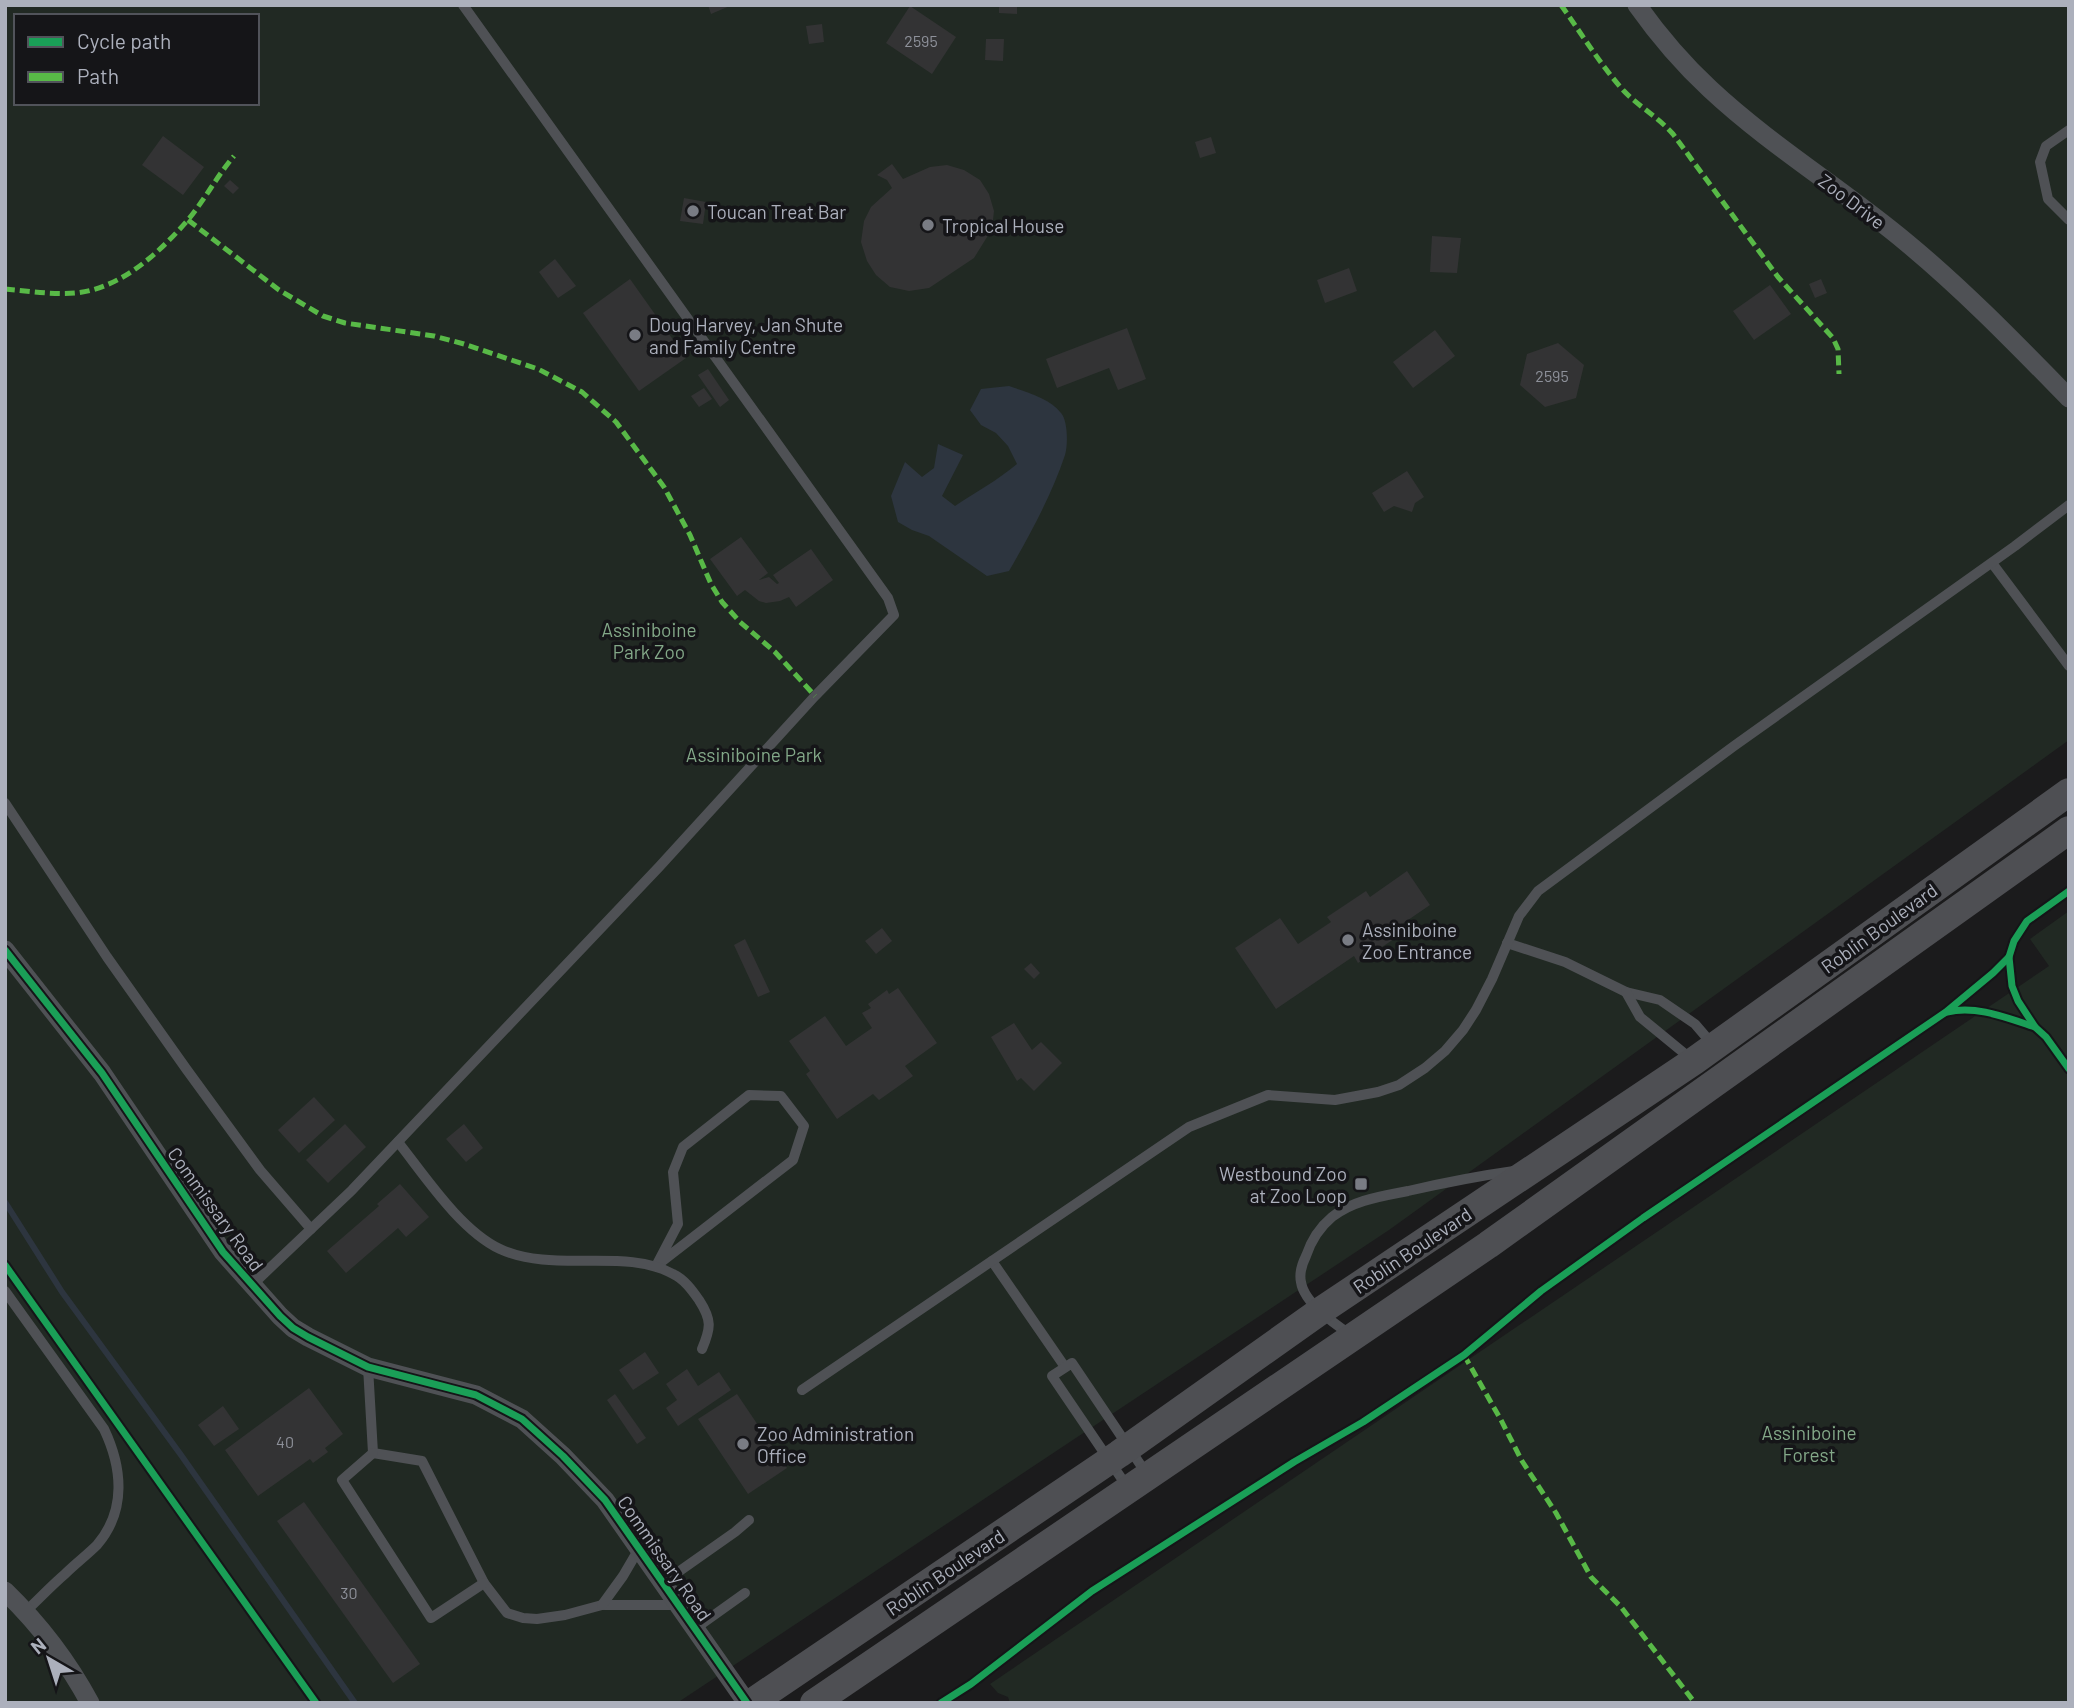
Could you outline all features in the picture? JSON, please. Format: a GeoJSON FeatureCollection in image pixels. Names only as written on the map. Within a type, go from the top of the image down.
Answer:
{"type":"FeatureCollection","features":[{"type":"Feature","properties":{"kind":"main road","name":"Roblin Boulevard"},"geometry":{"type":"LineString","coordinates":[[814,1703],[1488,1245],[1713,1066],[2069,792]]}},
{"type":"Feature","properties":{"kind":"main road","name":"Roblin Boulevard"},"geometry":{"type":"LineString","coordinates":[[749,1703],[1119,1454],[1319,1312],[1535,1168],[1713,1066],[2069,830]]}},
{"type":"Feature","properties":{"kind":"street","name":"Zoo Drive"},"geometry":{"type":"LineString","coordinates":[[1637,5],[1657,33],[1711,90],[1907,243],[1965,295],[2068,397]]}},
{"type":"Feature","properties":{"kind":"street","name":"Commissary Road"},"geometry":{"type":"LineString","coordinates":[[5,950],[102,1073],[223,1252],[293,1328],[368,1367],[476,1395],[522,1419],[605,1500],[749,1703]]}},
{"type":"Feature","properties":{"kind":"street"},"geometry":{"type":"LineString","coordinates":[[5,1591],[46,1633],[90,1703]]}},
{"type":"Feature","properties":{"kind":"lane"},"geometry":{"type":"LineString","coordinates":[[252,1285],[352,1190],[398,1142],[894,615],[888,598],[879,585],[463,5]]}},
{"type":"Feature","properties":{"kind":"lane"},"geometry":{"type":"LineString","coordinates":[[2069,130],[2046,146],[2040,162],[2048,199],[2069,220]]}},
{"type":"Feature","properties":{"kind":"lane"},"geometry":{"type":"LineString","coordinates":[[802,1390],[1189,1127],[1268,1095],[1335,1100],[1378,1092],[1399,1085],[1425,1068],[1445,1051],[1463,1030],[1488,987],[1524,907],[1538,891],[2069,505]]}},
{"type":"Feature","properties":{"kind":"lane"},"geometry":{"type":"LineString","coordinates":[[1992,563],[2069,666]]}},
{"type":"Feature","properties":{"kind":"lane"},"geometry":{"type":"LineString","coordinates":[[5,803],[107,957],[195,1081],[260,1170],[311,1228]]}},
{"type":"Feature","properties":{"kind":"lane"},"geometry":{"type":"LineString","coordinates":[[1507,943],[1566,962],[1626,992],[1660,1000],[1695,1024],[1713,1066]]}},
{"type":"Feature","properties":{"kind":"lane"},"geometry":{"type":"LineString","coordinates":[[1626,992],[1640,1017],[1713,1066]]}},
{"type":"Feature","properties":{"kind":"lane"},"geometry":{"type":"LineString","coordinates":[[749,1096],[781,1096],[804,1126],[793,1160],[656,1266],[678,1224],[673,1172],[683,1147],[749,1096]]}},
{"type":"Feature","properties":{"kind":"lane"},"geometry":{"type":"LineString","coordinates":[[398,1142],[456,1214],[477,1234],[498,1248],[514,1255],[535,1259],[636,1263],[656,1266],[674,1274],[688,1286],[708,1315],[710,1326],[702,1349]]}},
{"type":"Feature","properties":{"kind":"lane"},"geometry":{"type":"LineString","coordinates":[[1354,1338],[1319,1312],[1300,1284],[1301,1268],[1310,1246],[1320,1230],[1333,1217],[1347,1208],[1384,1196],[1535,1168]]}},
{"type":"Feature","properties":{"kind":"lane"},"geometry":{"type":"LineString","coordinates":[[992,1261],[1068,1365],[1138,1482]]}},
{"type":"Feature","properties":{"kind":"lane"},"geometry":{"type":"LineString","coordinates":[[5,1292],[104,1429],[113,1448],[119,1480],[115,1510],[108,1528],[96,1545],[26,1611]]}},
{"type":"Feature","properties":{"kind":"lane"},"geometry":{"type":"LineString","coordinates":[[1068,1365],[1052,1376],[1119,1454],[1138,1482]]}},
{"type":"Feature","properties":{"kind":"lane"},"geometry":{"type":"LineString","coordinates":[[368,1367],[373,1453]]}},
{"type":"Feature","properties":{"kind":"lane"},"geometry":{"type":"LineString","coordinates":[[373,1453],[422,1461],[484,1583],[507,1613],[537,1619],[602,1605],[680,1605]]}},
{"type":"Feature","properties":{"kind":"lane"},"geometry":{"type":"LineString","coordinates":[[373,1453],[342,1480],[431,1618],[484,1583]]}},
{"type":"Feature","properties":{"kind":"lane"},"geometry":{"type":"LineString","coordinates":[[664,1583],[749,1520]]}},
{"type":"Feature","properties":{"kind":"lane"},"geometry":{"type":"LineString","coordinates":[[602,1605],[624,1576],[640,1547]]}},
{"type":"Feature","properties":{"kind":"lane"},"geometry":{"type":"LineString","coordinates":[[695,1628],[745,1593]]}},
{"type":"Feature","properties":{"kind":"green space","name":"Assiniboine Park"},"geometry":{"type":"Polygon","coordinates":[[[5,5],[2069,5],[2069,740],[1389,1230],[677,1703],[5,1703],[5,5]]]}},
{"type":"Feature","properties":{"kind":"green space","name":"Assiniboine Forest"},"geometry":{"type":"Polygon","coordinates":[[[2069,911],[2069,1703],[1010,1703],[1008,1697],[998,1693],[990,1684],[2049,966],[2030,939],[2069,911]]]}},
{"type":"Feature","properties":{"kind":"shaded area"},"geometry":{"type":"Polygon","coordinates":[[[1009,386],[1051,403],[1061,413],[1065,422],[1067,445],[1060,470],[1047,499],[1009,571],[987,576],[929,536],[898,522],[891,496],[905,462],[922,477],[934,468],[938,444],[963,455],[942,496],[955,506],[1017,464],[1008,446],[996,433],[981,425],[970,410],[981,389],[1009,386]]]}},
{"type":"Feature","properties":{"kind":"building"},"geometry":{"type":"Polygon","coordinates":[[[708,5],[732,5],[711,14],[708,5]]]}},
{"type":"Feature","properties":{"kind":"building"},"geometry":{"type":"Polygon","coordinates":[[[999,5],[1017,5],[1017,14],[999,13],[999,5]]]}},
{"type":"Feature","properties":{"kind":"building"},"geometry":{"type":"Polygon","coordinates":[[[910,6],[956,37],[932,74],[886,43],[910,6]]]}},
{"type":"Feature","properties":{"kind":"building"},"geometry":{"type":"Polygon","coordinates":[[[822,24],[824,42],[809,44],[806,26],[822,24]]]}},
{"type":"Feature","properties":{"kind":"building"},"geometry":{"type":"Polygon","coordinates":[[[986,39],[1004,39],[1003,61],[985,60],[986,39]]]}},
{"type":"Feature","properties":{"kind":"building"},"geometry":{"type":"Polygon","coordinates":[[[163,136],[204,167],[183,195],[142,165],[163,136]]]}},
{"type":"Feature","properties":{"kind":"building"},"geometry":{"type":"Polygon","coordinates":[[[1211,137],[1216,153],[1200,158],[1195,142],[1211,137]]]}},
{"type":"Feature","properties":{"kind":"building","name":"Tropical House"},"geometry":{"type":"Polygon","coordinates":[[[892,164],[903,179],[930,167],[947,165],[964,170],[980,180],[989,194],[994,211],[992,229],[974,258],[929,288],[909,291],[890,287],[876,275],[867,261],[861,242],[864,221],[871,207],[892,188],[887,180],[877,175],[892,164]]]}},
{"type":"Feature","properties":{"kind":"building"},"geometry":{"type":"Polygon","coordinates":[[[230,180],[239,188],[233,194],[224,186],[230,180]]]}},
{"type":"Feature","properties":{"kind":"building","name":"Toucan Treat Bar"},"geometry":{"type":"Polygon","coordinates":[[[684,198],[706,202],[703,224],[680,221],[684,198]]]}},
{"type":"Feature","properties":{"kind":"building"},"geometry":{"type":"Polygon","coordinates":[[[1432,236],[1461,238],[1457,273],[1430,272],[1432,236]]]}},
{"type":"Feature","properties":{"kind":"building"},"geometry":{"type":"Polygon","coordinates":[[[555,259],[576,286],[558,298],[539,272],[555,259]]]}},
{"type":"Feature","properties":{"kind":"building"},"geometry":{"type":"Polygon","coordinates":[[[1349,268],[1357,291],[1325,303],[1317,280],[1349,268]]]}},
{"type":"Feature","properties":{"kind":"building","name":"Doug Harvey, Jan Shute and Family Centre"},"geometry":{"type":"Polygon","coordinates":[[[630,279],[686,358],[639,391],[583,313],[630,279]]]}},
{"type":"Feature","properties":{"kind":"building"},"geometry":{"type":"Polygon","coordinates":[[[1821,279],[1827,293],[1815,298],[1809,284],[1821,279]]]}},
{"type":"Feature","properties":{"kind":"building"},"geometry":{"type":"Polygon","coordinates":[[[1770,285],[1791,314],[1754,340],[1733,311],[1770,285]]]}},
{"type":"Feature","properties":{"kind":"building"},"geometry":{"type":"Polygon","coordinates":[[[1127,328],[1146,379],[1118,390],[1109,368],[1057,388],[1046,359],[1127,328]]]}},
{"type":"Feature","properties":{"kind":"building"},"geometry":{"type":"Polygon","coordinates":[[[1435,330],[1455,356],[1413,388],[1393,362],[1435,330]]]}},
{"type":"Feature","properties":{"kind":"building"},"geometry":{"type":"Polygon","coordinates":[[[1558,343],[1584,365],[1576,398],[1545,407],[1520,385],[1527,354],[1558,343]]]}},
{"type":"Feature","properties":{"kind":"building"},"geometry":{"type":"Polygon","coordinates":[[[708,369],[729,400],[720,407],[698,375],[708,369]]]}},
{"type":"Feature","properties":{"kind":"building"},"geometry":{"type":"Polygon","coordinates":[[[704,388],[712,399],[699,407],[691,396],[704,388]]]}},
{"type":"Feature","properties":{"kind":"building"},"geometry":{"type":"Polygon","coordinates":[[[1407,471],[1424,497],[1415,503],[1412,512],[1394,506],[1384,512],[1372,493],[1407,471]]]}},
{"type":"Feature","properties":{"kind":"building"},"geometry":{"type":"Polygon","coordinates":[[[741,537],[768,573],[759,580],[769,577],[779,583],[773,575],[811,549],[833,580],[796,607],[789,597],[766,603],[745,590],[737,596],[710,559],[741,537]]]}},
{"type":"Feature","properties":{"kind":"building","name":"Assiniboine Zoo Entrance"},"geometry":{"type":"Polygon","coordinates":[[[1407,871],[1430,905],[1392,931],[1397,937],[1358,963],[1354,956],[1276,1009],[1235,948],[1280,918],[1298,944],[1331,922],[1327,917],[1366,891],[1370,897],[1407,871]]]}},
{"type":"Feature","properties":{"kind":"building"},"geometry":{"type":"Polygon","coordinates":[[[882,928],[892,941],[876,954],[865,941],[882,928]]]}},
{"type":"Feature","properties":{"kind":"building"},"geometry":{"type":"Polygon","coordinates":[[[745,939],[770,992],[758,997],[734,945],[745,939]]]}},
{"type":"Feature","properties":{"kind":"building"},"geometry":{"type":"Polygon","coordinates":[[[1031,963],[1040,973],[1034,979],[1024,969],[1031,963]]]}},
{"type":"Feature","properties":{"kind":"building"},"geometry":{"type":"Polygon","coordinates":[[[898,988],[937,1043],[905,1066],[913,1076],[879,1100],[873,1094],[837,1119],[806,1074],[810,1071],[789,1041],[825,1016],[846,1046],[872,1028],[862,1013],[871,1008],[868,1004],[887,990],[889,994],[898,988]]]}},
{"type":"Feature","properties":{"kind":"building"},"geometry":{"type":"Polygon","coordinates":[[[1014,1023],[1032,1050],[1041,1042],[1062,1063],[1034,1091],[1021,1078],[1017,1081],[991,1037],[1014,1023]]]}},
{"type":"Feature","properties":{"kind":"building"},"geometry":{"type":"Polygon","coordinates":[[[314,1097],[335,1120],[299,1153],[278,1130],[314,1097]]]}},
{"type":"Feature","properties":{"kind":"building"},"geometry":{"type":"Polygon","coordinates":[[[345,1124],[366,1147],[328,1183],[306,1160],[345,1124]]]}},
{"type":"Feature","properties":{"kind":"building"},"geometry":{"type":"Polygon","coordinates":[[[464,1124],[483,1148],[466,1162],[446,1139],[464,1124]]]}},
{"type":"Feature","properties":{"kind":"building"},"geometry":{"type":"Polygon","coordinates":[[[400,1184],[429,1217],[406,1237],[398,1228],[346,1273],[327,1251],[400,1184]]]}},
{"type":"Feature","properties":{"kind":"building"},"geometry":{"type":"Polygon","coordinates":[[[645,1352],[659,1373],[633,1390],[619,1370],[645,1352]]]}},
{"type":"Feature","properties":{"kind":"building"},"geometry":{"type":"Polygon","coordinates":[[[687,1369],[698,1386],[719,1372],[731,1390],[678,1426],[666,1408],[677,1400],[666,1384],[687,1369]]]}},
{"type":"Feature","properties":{"kind":"building"},"geometry":{"type":"Polygon","coordinates":[[[309,1388],[343,1434],[325,1448],[328,1452],[313,1463],[310,1459],[258,1496],[225,1450],[309,1388]]]}},
{"type":"Feature","properties":{"kind":"building"},"geometry":{"type":"Polygon","coordinates":[[[615,1394],[646,1438],[637,1444],[607,1400],[615,1394]]]}},
{"type":"Feature","properties":{"kind":"building","name":"Zoo Administration Office"},"geometry":{"type":"Polygon","coordinates":[[[737,1394],[787,1468],[748,1494],[698,1419],[737,1394]]]}},
{"type":"Feature","properties":{"kind":"building"},"geometry":{"type":"Polygon","coordinates":[[[223,1406],[239,1429],[214,1446],[198,1425],[223,1406]]]}},
{"type":"Feature","properties":{"kind":"building"},"geometry":{"type":"Polygon","coordinates":[[[304,1502],[420,1664],[393,1683],[277,1521],[304,1502]]]}},
{"type":"Feature","properties":{"kind":"waterway"},"geometry":{"type":"LineString","coordinates":[[5,1202],[62,1292],[181,1455],[355,1703]]}},
{"type":"Feature","properties":{"kind":"marked path"},"geometry":{"type":"LineString","coordinates":[[1561,5],[1615,80],[1629,96],[1673,134],[1778,277],[1833,338],[1838,349],[1839,374]]}},
{"type":"Feature","properties":{"kind":"marked path"},"geometry":{"type":"LineString","coordinates":[[5,289],[76,293],[92,290],[123,277],[138,268],[176,233],[234,156]]}},
{"type":"Feature","properties":{"kind":"marked path"},"geometry":{"type":"LineString","coordinates":[[188,220],[279,290],[323,316],[345,323],[434,336],[464,344],[538,369],[582,392],[616,422],[664,487],[722,602],[740,622],[775,652],[815,696]]}},
{"type":"Feature","properties":{"kind":"marked path"},"geometry":{"type":"LineString","coordinates":[[1464,1355],[1522,1461],[1556,1513],[1591,1577],[1621,1607],[1695,1703]]}},
{"type":"Feature","properties":{"kind":"cycle path"},"geometry":{"type":"LineString","coordinates":[[941,1703],[971,1684],[1092,1591],[1294,1462],[1363,1422],[1464,1355],[1541,1291],[1643,1218],[1946,1012],[2009,957],[2014,941],[2027,921],[2069,891]]}},
{"type":"Feature","properties":{"kind":"cycle path"},"geometry":{"type":"LineString","coordinates":[[5,950],[102,1073],[223,1252],[280,1316],[308,1337],[368,1367],[476,1395],[522,1419],[563,1456],[605,1500],[747,1703]]}},
{"type":"Feature","properties":{"kind":"cycle path"},"geometry":{"type":"LineString","coordinates":[[2009,957],[2012,986],[2018,1001],[2069,1069]]}},
{"type":"Feature","properties":{"kind":"cycle path"},"geometry":{"type":"LineString","coordinates":[[1947,1012],[1981,1011],[2035,1027]]}},
{"type":"Feature","properties":{"kind":"cycle path"},"geometry":{"type":"LineString","coordinates":[[5,1265],[316,1703]]}},
{"type":"Feature","properties":{"kind":"place","name":"Toucan Treat Bar"},"geometry":{"type":"Point","coordinates":[693,211]}},
{"type":"Feature","properties":{"kind":"place","name":"Tropical House"},"geometry":{"type":"Point","coordinates":[928,225]}},
{"type":"Feature","properties":{"kind":"place","name":"Doug Harvey, Jan Shute and Family Centre"},"geometry":{"type":"Point","coordinates":[635,335]}},
{"type":"Feature","properties":{"kind":"place","name":"Assiniboine Zoo Entrance"},"geometry":{"type":"Point","coordinates":[1348,940]}},
{"type":"Feature","properties":{"kind":"place","name":"Westbound Zoo at Zoo Loop"},"geometry":{"type":"Point","coordinates":[1361,1184]}},
{"type":"Feature","properties":{"kind":"place","name":"Zoo Administration Office"},"geometry":{"type":"Point","coordinates":[743,1444]}},
{"type":"Feature","properties":{"kind":"park label","name":"Assiniboine Park Zoo"},"geometry":{"type":"Point","coordinates":[649,640]}}]}
